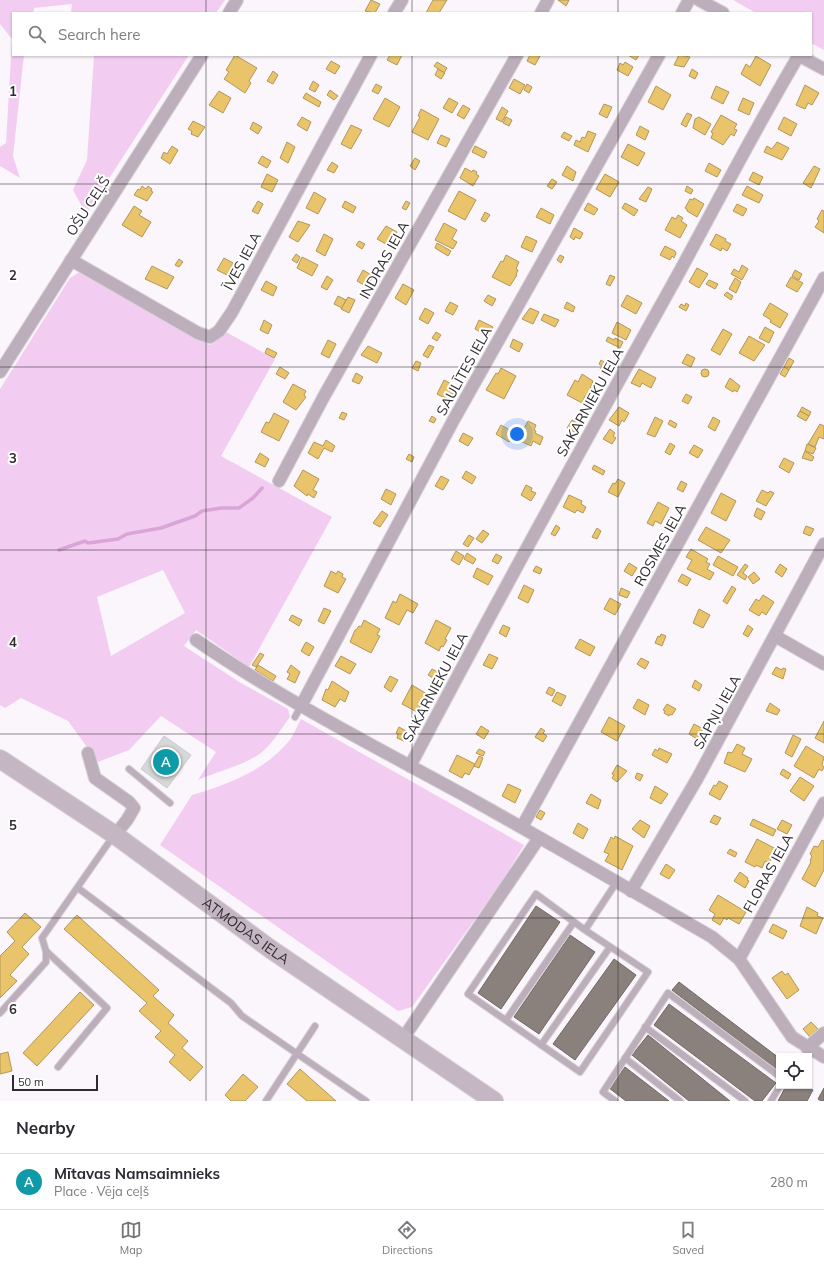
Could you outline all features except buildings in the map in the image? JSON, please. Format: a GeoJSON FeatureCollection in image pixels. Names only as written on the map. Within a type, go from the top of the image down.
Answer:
{"type":"FeatureCollection","features":[{"type":"Feature","properties":{"kind":"main road","name":"ATMODAS IELA"},"geometry":{"type":"LineString","coordinates":[[0,759],[115,835],[269,948],[402,1040],[494,1101]]}},
{"type":"Feature","properties":{"kind":"street"},"geometry":{"type":"LineString","coordinates":[[230,12],[237,0]]}},
{"type":"Feature","properties":{"kind":"street"},"geometry":{"type":"LineString","coordinates":[[395,12],[402,0]]}},
{"type":"Feature","properties":{"kind":"street"},"geometry":{"type":"LineString","coordinates":[[541,12],[548,0]]}},
{"type":"Feature","properties":{"kind":"street"},"geometry":{"type":"LineString","coordinates":[[683,12],[689,0]]}},
{"type":"Feature","properties":{"kind":"street"},"geometry":{"type":"LineString","coordinates":[[699,0],[721,12]]}},
{"type":"Feature","properties":{"kind":"street","name":"OŠU CEĻŠ"},"geometry":{"type":"LineString","coordinates":[[0,372],[201,56]]}},
{"type":"Feature","properties":{"kind":"street","name":"ĪVES IELA"},"geometry":{"type":"LineString","coordinates":[[71,260],[198,333],[210,337],[219,331],[232,312],[370,56]]}},
{"type":"Feature","properties":{"kind":"street","name":"INDRAS IELA"},"geometry":{"type":"LineString","coordinates":[[279,481],[330,385],[516,56]]}},
{"type":"Feature","properties":{"kind":"street","name":"SAULĪTES IELA"},"geometry":{"type":"LineString","coordinates":[[301,706],[449,428],[658,56]]}},
{"type":"Feature","properties":{"kind":"street","name":"SAKARNIEKU IELA"},"geometry":{"type":"LineString","coordinates":[[410,766],[562,483],[797,56]]}},
{"type":"Feature","properties":{"kind":"street"},"geometry":{"type":"LineString","coordinates":[[800,56],[824,68]]}},
{"type":"Feature","properties":{"kind":"street","name":"ROSMES IELA"},"geometry":{"type":"LineString","coordinates":[[522,827],[824,278]]}},
{"type":"Feature","properties":{"kind":"street","name":"SAPŅU IELA"},"geometry":{"type":"LineString","coordinates":[[631,891],[697,780],[824,544]]}},
{"type":"Feature","properties":{"kind":"street"},"geometry":{"type":"LineString","coordinates":[[775,636],[824,664]]}},
{"type":"Feature","properties":{"kind":"street"},"geometry":{"type":"LineString","coordinates":[[196,640],[237,669],[301,706],[522,827],[616,883],[712,937],[739,959],[792,1037],[807,1048],[824,1057]]}},
{"type":"Feature","properties":{"kind":"street"},"geometry":{"type":"LineString","coordinates":[[88,752],[95,778],[134,808],[115,835]]}},
{"type":"Feature","properties":{"kind":"street","name":"FLORAS IELA"},"geometry":{"type":"LineString","coordinates":[[739,959],[824,802]]}},
{"type":"Feature","properties":{"kind":"street"},"geometry":{"type":"LineString","coordinates":[[402,1040],[539,838]]}},
{"type":"Feature","properties":{"kind":"street"},"geometry":{"type":"LineString","coordinates":[[807,1048],[824,1033]]}},
{"type":"Feature","properties":{"kind":"lane"},"geometry":{"type":"LineString","coordinates":[[296,717],[301,706]]}},
{"type":"Feature","properties":{"kind":"lane"},"geometry":{"type":"LineString","coordinates":[[128,768],[170,803]]}},
{"type":"Feature","properties":{"kind":"lane"},"geometry":{"type":"LineString","coordinates":[[0,1013],[46,962],[46,951],[42,938],[115,835]]}},
{"type":"Feature","properties":{"kind":"lane"},"geometry":{"type":"LineString","coordinates":[[585,930],[616,883]]}},
{"type":"Feature","properties":{"kind":"lane"},"geometry":{"type":"LineString","coordinates":[[78,888],[231,1003],[242,1016],[366,1101]]}},
{"type":"Feature","properties":{"kind":"lane"},"geometry":{"type":"LineString","coordinates":[[536,894],[585,930],[648,972],[580,1072],[468,994],[536,894]]}},
{"type":"Feature","properties":{"kind":"lane"},"geometry":{"type":"LineString","coordinates":[[506,1020],[574,922]]}},
{"type":"Feature","properties":{"kind":"lane"},"geometry":{"type":"LineString","coordinates":[[541,1045],[610,947]]}},
{"type":"Feature","properties":{"kind":"lane"},"geometry":{"type":"LineString","coordinates":[[46,951],[107,1008],[58,1067]]}},
{"type":"Feature","properties":{"kind":"lane"},"geometry":{"type":"LineString","coordinates":[[615,1101],[602,1092],[668,993],[776,1074]]}},
{"type":"Feature","properties":{"kind":"lane"},"geometry":{"type":"LineString","coordinates":[[266,1101],[315,1026]]}},
{"type":"Feature","properties":{"kind":"lane"},"geometry":{"type":"LineString","coordinates":[[645,1027],[745,1101]]}},
{"type":"Feature","properties":{"kind":"lane"},"geometry":{"type":"LineString","coordinates":[[625,1058],[680,1101]]}},
{"type":"Feature","properties":{"kind":"lane"},"geometry":{"type":"LineString","coordinates":[[771,1101],[778,1089]]}},
{"type":"Feature","properties":{"kind":"shaded area"},"geometry":{"type":"Polygon","coordinates":[[[0,0],[225,0],[217,12],[71,12],[72,4],[34,8],[33,12],[12,12],[12,39],[0,24],[0,0]]]}},
{"type":"Feature","properties":{"kind":"shaded area"},"geometry":{"type":"Polygon","coordinates":[[[733,0],[824,0],[824,50],[812,44],[812,12],[754,12],[733,0]]]}},
{"type":"Feature","properties":{"kind":"shaded area"},"geometry":{"type":"Polygon","coordinates":[[[12,39],[12,56],[24,56],[13,156],[20,178],[0,166],[0,147],[6,143],[12,39]]]}},
{"type":"Feature","properties":{"kind":"shaded area"},"geometry":{"type":"Polygon","coordinates":[[[94,56],[188,56],[86,214],[73,190],[87,160],[94,56]]]}},
{"type":"Feature","properties":{"kind":"shaded area"},"geometry":{"type":"Polygon","coordinates":[[[81,271],[210,345],[226,332],[275,359],[221,456],[332,517],[249,667],[196,630],[184,646],[241,683],[288,709],[290,717],[273,740],[254,758],[198,780],[216,752],[161,716],[129,750],[98,762],[68,721],[21,698],[5,708],[0,705],[0,389],[70,278],[81,271]],[[163,570],[97,597],[111,656],[185,613],[163,570]]]}},
{"type":"Feature","properties":{"kind":"shaded area"},"geometry":{"type":"Polygon","coordinates":[[[301,719],[524,845],[501,883],[412,1007],[398,1011],[160,845],[192,795],[232,781],[268,761],[289,741],[301,719]]]}},
{"type":"Feature","properties":{"kind":"waterway"},"geometry":{"type":"LineString","coordinates":[[59,550],[85,541],[88,543],[118,539],[127,534],[161,528],[195,516],[202,511],[221,508],[239,508],[253,498],[262,488]]}},
{"type":"Feature","properties":{"kind":"place","name":"Mītavas Namsaimnieks"},"geometry":{"type":"Point","coordinates":[166,762]}}]}
